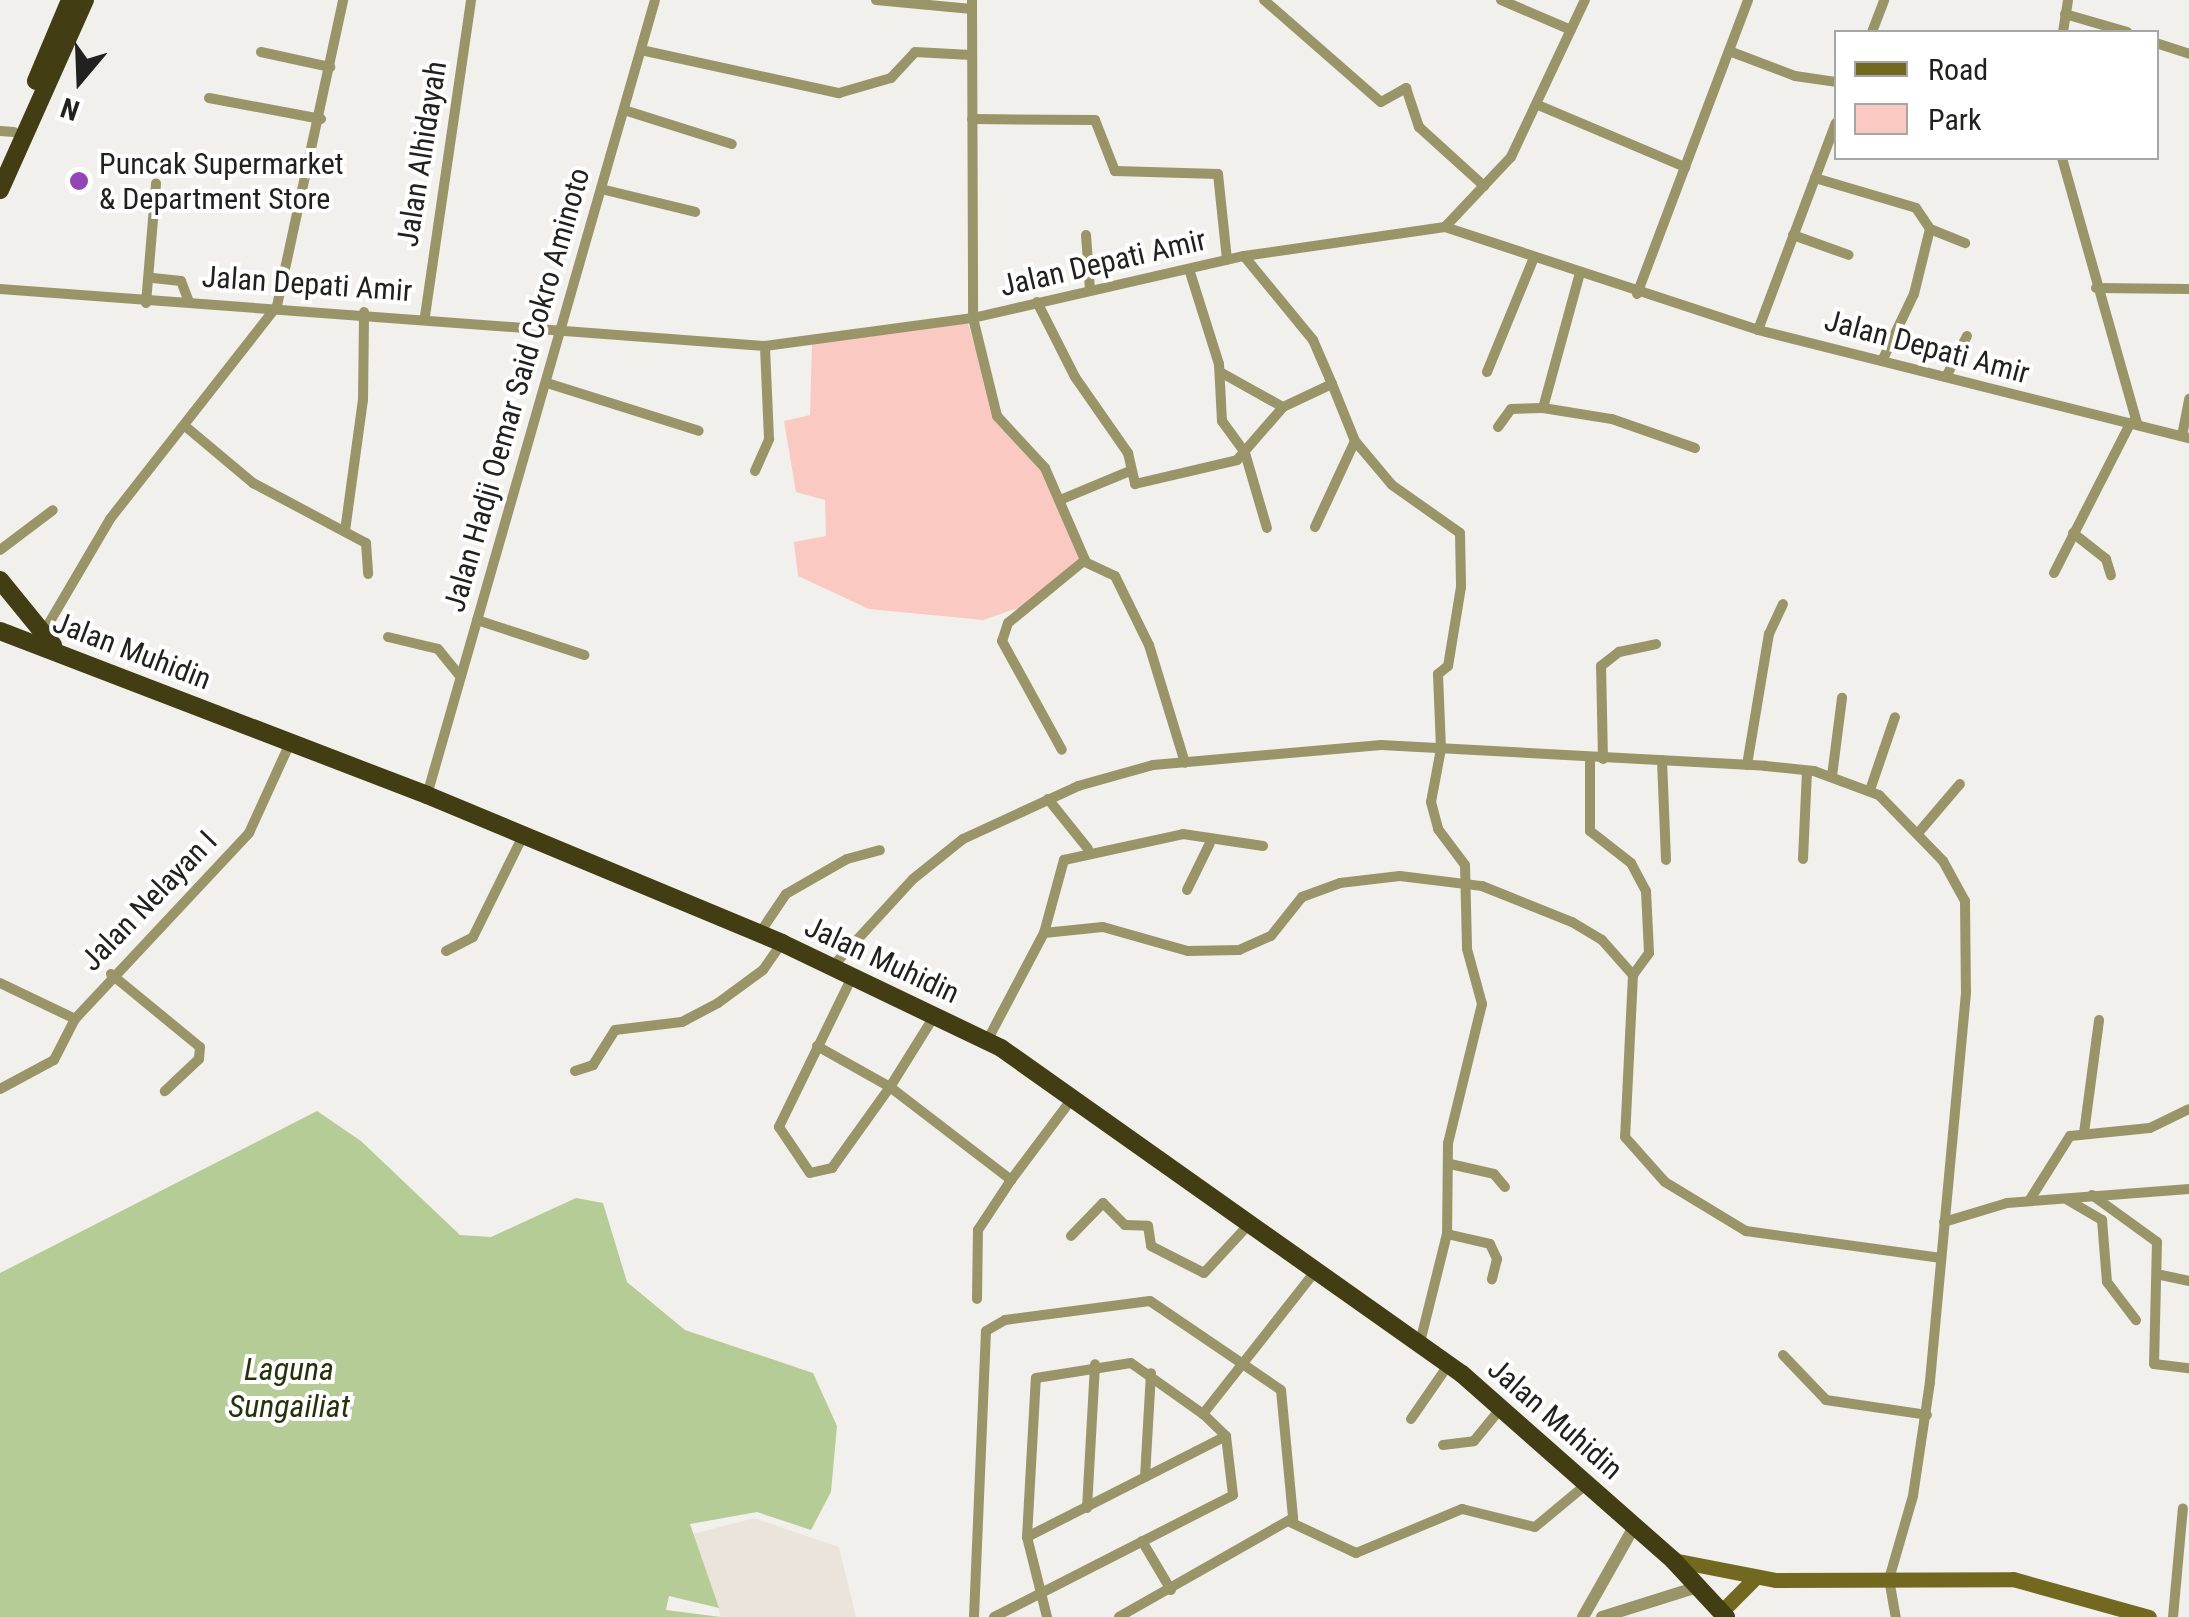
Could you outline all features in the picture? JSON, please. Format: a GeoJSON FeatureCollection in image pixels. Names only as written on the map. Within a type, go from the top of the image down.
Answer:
{"type":"FeatureCollection","features":[{"type":"Feature","properties":{"kind":"highway"},"geometry":{"type":"LineString","coordinates":[[0,164],[7,131],[70,0]]}},
{"type":"Feature","properties":{"kind":"highway"},"geometry":{"type":"LineString","coordinates":[[0,190],[84,0]]}},
{"type":"Feature","properties":{"kind":"highway"},"geometry":{"type":"LineString","coordinates":[[2,589],[58,650]]}},
{"type":"Feature","properties":{"kind":"highway","name":"Jalan Muhidin"},"geometry":{"type":"LineString","coordinates":[[0,632],[58,650],[292,740],[522,838],[832,962],[987,1041],[1074,1095],[1449,1364],[1589,1483],[1673,1560],[1723,1614]]}},
{"type":"Feature","properties":{"kind":"main road"},"geometry":{"type":"LineString","coordinates":[[1673,1560],[1755,1578],[2013,1578],[2142,1616]]}},
{"type":"Feature","properties":{"kind":"main road"},"geometry":{"type":"LineString","coordinates":[[1723,1614],[1755,1578]]}},
{"type":"Feature","properties":{"kind":"street"},"geometry":{"type":"LineString","coordinates":[[42,635],[93,544],[278,306],[321,119],[343,0]]}},
{"type":"Feature","properties":{"kind":"street","name":"Jalan Alhidayah"},"geometry":{"type":"LineString","coordinates":[[425,316],[471,0]]}},
{"type":"Feature","properties":{"kind":"street","name":"Jalan Hadji Oemar Said Cokro Aminoto"},"geometry":{"type":"LineString","coordinates":[[427,795],[655,0]]}},
{"type":"Feature","properties":{"kind":"street"},"geometry":{"type":"LineString","coordinates":[[876,0],[972,4],[972,318],[997,416],[1044,466],[1085,562],[1115,576],[1172,701],[1185,763]]}},
{"type":"Feature","properties":{"kind":"street"},"geometry":{"type":"LineString","coordinates":[[1264,0],[1381,102],[1406,88],[1419,127],[1484,186]]}},
{"type":"Feature","properties":{"kind":"street"},"geometry":{"type":"LineString","coordinates":[[1500,0],[1571,30]]}},
{"type":"Feature","properties":{"kind":"street"},"geometry":{"type":"LineString","coordinates":[[1445,227],[1512,157],[1585,0]]}},
{"type":"Feature","properties":{"kind":"street"},"geometry":{"type":"LineString","coordinates":[[1637,294],[1748,0]]}},
{"type":"Feature","properties":{"kind":"street"},"geometry":{"type":"LineString","coordinates":[[1873,30],[1884,0]]}},
{"type":"Feature","properties":{"kind":"street"},"geometry":{"type":"LineString","coordinates":[[2063,30],[2068,0]]}},
{"type":"Feature","properties":{"kind":"street"},"geometry":{"type":"LineString","coordinates":[[2064,14],[2120,30]]}},
{"type":"Feature","properties":{"kind":"street"},"geometry":{"type":"LineString","coordinates":[[2159,43],[2189,54]]}},
{"type":"Feature","properties":{"kind":"street"},"geometry":{"type":"LineString","coordinates":[[641,50],[839,93],[890,78],[915,52],[971,55]]}},
{"type":"Feature","properties":{"kind":"street"},"geometry":{"type":"LineString","coordinates":[[1729,51],[1795,76],[1834,82]]}},
{"type":"Feature","properties":{"kind":"street"},"geometry":{"type":"LineString","coordinates":[[261,52],[330,67]]}},
{"type":"Feature","properties":{"kind":"street"},"geometry":{"type":"LineString","coordinates":[[209,98],[321,119]]}},
{"type":"Feature","properties":{"kind":"street"},"geometry":{"type":"LineString","coordinates":[[1538,105],[1685,166]]}},
{"type":"Feature","properties":{"kind":"street"},"geometry":{"type":"LineString","coordinates":[[624,110],[732,144]]}},
{"type":"Feature","properties":{"kind":"street"},"geometry":{"type":"LineString","coordinates":[[972,119],[1094,120],[1115,170],[1218,174],[1227,260]]}},
{"type":"Feature","properties":{"kind":"street"},"geometry":{"type":"LineString","coordinates":[[1758,330],[1834,128]]}},
{"type":"Feature","properties":{"kind":"street"},"geometry":{"type":"LineString","coordinates":[[2054,572],[2134,423],[2063,160]]}},
{"type":"Feature","properties":{"kind":"street"},"geometry":{"type":"LineString","coordinates":[[1816,178],[1916,208],[1930,229],[1965,243]]}},
{"type":"Feature","properties":{"kind":"street"},"geometry":{"type":"LineString","coordinates":[[146,303],[153,278],[156,183]]}},
{"type":"Feature","properties":{"kind":"street"},"geometry":{"type":"LineString","coordinates":[[601,190],[695,212]]}},
{"type":"Feature","properties":{"kind":"street","name":"Jalan Depati Amir"},"geometry":{"type":"LineString","coordinates":[[0,289],[146,303],[278,306],[425,316],[562,328],[666,344],[765,346],[972,318],[1244,256],[1445,227],[1579,276],[1758,330],[2186,437]]}},
{"type":"Feature","properties":{"kind":"street"},"geometry":{"type":"LineString","coordinates":[[1882,361],[1914,294],[1930,229]]}},
{"type":"Feature","properties":{"kind":"street"},"geometry":{"type":"LineString","coordinates":[[1086,235],[1090,290]]}},
{"type":"Feature","properties":{"kind":"street"},"geometry":{"type":"LineString","coordinates":[[1794,235],[1849,255]]}},
{"type":"Feature","properties":{"kind":"street"},"geometry":{"type":"LineString","coordinates":[[1244,256],[1312,340],[1355,441],[1412,504],[1459,530],[1461,588],[1448,666],[1438,679],[1441,749],[1433,814],[1467,891],[1470,975],[1482,1004],[1450,1164],[1447,1234],[1420,1342]]}},
{"type":"Feature","properties":{"kind":"street"},"geometry":{"type":"LineString","coordinates":[[1487,372],[1532,260]]}},
{"type":"Feature","properties":{"kind":"street"},"geometry":{"type":"LineString","coordinates":[[1189,268],[1220,372],[1222,421],[1245,453],[1267,528]]}},
{"type":"Feature","properties":{"kind":"street"},"geometry":{"type":"LineString","coordinates":[[1543,408],[1579,276]]}},
{"type":"Feature","properties":{"kind":"street"},"geometry":{"type":"LineString","coordinates":[[153,278],[182,280],[189,302]]}},
{"type":"Feature","properties":{"kind":"street"},"geometry":{"type":"LineString","coordinates":[[2096,288],[2189,289]]}},
{"type":"Feature","properties":{"kind":"street"},"geometry":{"type":"LineString","coordinates":[[1037,302],[1075,377],[1128,452],[1130,471],[1142,485],[1245,453],[1283,407],[1332,384]]}},
{"type":"Feature","properties":{"kind":"street"},"geometry":{"type":"LineString","coordinates":[[345,531],[363,400],[364,312]]}},
{"type":"Feature","properties":{"kind":"street"},"geometry":{"type":"LineString","coordinates":[[1946,377],[1968,336]]}},
{"type":"Feature","properties":{"kind":"street"},"geometry":{"type":"LineString","coordinates":[[755,471],[770,440],[765,346]]}},
{"type":"Feature","properties":{"kind":"street"},"geometry":{"type":"LineString","coordinates":[[1220,372],[1283,407]]}},
{"type":"Feature","properties":{"kind":"street"},"geometry":{"type":"LineString","coordinates":[[547,383],[700,431]]}},
{"type":"Feature","properties":{"kind":"street"},"geometry":{"type":"LineString","coordinates":[[2186,437],[2189,399]]}},
{"type":"Feature","properties":{"kind":"street"},"geometry":{"type":"LineString","coordinates":[[1498,428],[1511,409],[1543,408],[1612,419],[1695,448]]}},
{"type":"Feature","properties":{"kind":"street"},"geometry":{"type":"LineString","coordinates":[[186,426],[253,483],[371,548],[368,574]]}},
{"type":"Feature","properties":{"kind":"street"},"geometry":{"type":"LineString","coordinates":[[1315,527],[1355,441]]}},
{"type":"Feature","properties":{"kind":"street"},"geometry":{"type":"LineString","coordinates":[[1060,500],[1130,471]]}},
{"type":"Feature","properties":{"kind":"street"},"geometry":{"type":"LineString","coordinates":[[0,550],[54,510]]}},
{"type":"Feature","properties":{"kind":"street"},"geometry":{"type":"LineString","coordinates":[[2073,533],[2106,559],[2110,575]]}},
{"type":"Feature","properties":{"kind":"street"},"geometry":{"type":"LineString","coordinates":[[1062,750],[1002,634],[1085,562]]}},
{"type":"Feature","properties":{"kind":"street"},"geometry":{"type":"LineString","coordinates":[[1747,764],[1768,634],[1783,604]]}},
{"type":"Feature","properties":{"kind":"street"},"geometry":{"type":"LineString","coordinates":[[477,620],[584,654]]}},
{"type":"Feature","properties":{"kind":"street"},"geometry":{"type":"LineString","coordinates":[[388,637],[438,649],[460,677]]}},
{"type":"Feature","properties":{"kind":"street"},"geometry":{"type":"LineString","coordinates":[[1604,759],[1601,666],[1620,652],[1656,644]]}},
{"type":"Feature","properties":{"kind":"street"},"geometry":{"type":"LineString","coordinates":[[1832,776],[1842,698]]}},
{"type":"Feature","properties":{"kind":"street"},"geometry":{"type":"LineString","coordinates":[[1870,790],[1894,717]]}},
{"type":"Feature","properties":{"kind":"street","name":"Jalan Nelayan I"},"geometry":{"type":"LineString","coordinates":[[0,1089],[54,1060],[75,1019],[110,974],[249,832],[292,740]]}},
{"type":"Feature","properties":{"kind":"street"},"geometry":{"type":"LineString","coordinates":[[832,962],[964,839],[1118,772],[1292,747],[1441,749],[1747,764],[1832,776],[1870,790],[1920,832],[1964,900],[1966,993],[1926,1415],[1888,1578],[1896,1617]]}},
{"type":"Feature","properties":{"kind":"street"},"geometry":{"type":"LineString","coordinates":[[1590,759],[1590,831],[1631,862],[1646,890],[1650,954],[1633,975],[1624,1118],[1625,1137],[1643,1164],[1746,1231],[1941,1258]]}},
{"type":"Feature","properties":{"kind":"street"},"geometry":{"type":"LineString","coordinates":[[1662,760],[1666,860]]}},
{"type":"Feature","properties":{"kind":"street"},"geometry":{"type":"LineString","coordinates":[[1802,860],[1807,771]]}},
{"type":"Feature","properties":{"kind":"street"},"geometry":{"type":"LineString","coordinates":[[1920,832],[1960,784]]}},
{"type":"Feature","properties":{"kind":"street"},"geometry":{"type":"LineString","coordinates":[[1048,800],[1088,849]]}},
{"type":"Feature","properties":{"kind":"street"},"geometry":{"type":"LineString","coordinates":[[987,1041],[1044,934],[1062,863],[1088,849],[1183,834],[1210,843],[1264,846]]}},
{"type":"Feature","properties":{"kind":"street"},"geometry":{"type":"LineString","coordinates":[[446,951],[473,936],[522,838]]}},
{"type":"Feature","properties":{"kind":"street"},"geometry":{"type":"LineString","coordinates":[[1187,890],[1210,843]]}},
{"type":"Feature","properties":{"kind":"street"},"geometry":{"type":"LineString","coordinates":[[759,934],[786,894],[847,858],[880,850]]}},
{"type":"Feature","properties":{"kind":"street"},"geometry":{"type":"LineString","coordinates":[[1044,934],[1102,927],[1188,951],[1240,950],[1271,936],[1302,896],[1340,883],[1467,891],[1572,922],[1633,975]]}},
{"type":"Feature","properties":{"kind":"street"},"geometry":{"type":"LineString","coordinates":[[575,1071],[594,1064],[615,1030],[682,1022],[718,1002],[764,970],[784,944]]}},
{"type":"Feature","properties":{"kind":"street"},"geometry":{"type":"LineString","coordinates":[[110,974],[200,1046],[199,1059],[165,1091]]}},
{"type":"Feature","properties":{"kind":"street"},"geometry":{"type":"LineString","coordinates":[[852,974],[778,1127],[810,1173],[832,1168],[890,1088],[935,1014]]}},
{"type":"Feature","properties":{"kind":"street"},"geometry":{"type":"LineString","coordinates":[[0,984],[75,1019]]}},
{"type":"Feature","properties":{"kind":"street"},"geometry":{"type":"LineString","coordinates":[[2084,1132],[2099,1020]]}},
{"type":"Feature","properties":{"kind":"street"},"geometry":{"type":"LineString","coordinates":[[817,1046],[890,1088],[1011,1180]]}},
{"type":"Feature","properties":{"kind":"street"},"geometry":{"type":"LineString","coordinates":[[978,1299],[978,1230],[1074,1095]]}},
{"type":"Feature","properties":{"kind":"street"},"geometry":{"type":"LineString","coordinates":[[2028,1202],[2068,1138],[2084,1132],[2150,1128],[2189,1108]]}},
{"type":"Feature","properties":{"kind":"street"},"geometry":{"type":"LineString","coordinates":[[1450,1164],[1494,1174],[1504,1187]]}},
{"type":"Feature","properties":{"kind":"street"},"geometry":{"type":"LineString","coordinates":[[1944,1222],[2028,1202],[2189,1189]]}},
{"type":"Feature","properties":{"kind":"street"},"geometry":{"type":"LineString","coordinates":[[2092,1195],[2157,1242],[2161,1275],[2154,1364],[2189,1368]]}},
{"type":"Feature","properties":{"kind":"street"},"geometry":{"type":"LineString","coordinates":[[2066,1198],[2102,1220],[2107,1282],[2136,1320]]}},
{"type":"Feature","properties":{"kind":"street"},"geometry":{"type":"LineString","coordinates":[[1071,1236],[1103,1203],[1125,1225],[1148,1226],[1151,1246],[1204,1272],[1252,1221]]}},
{"type":"Feature","properties":{"kind":"street"},"geometry":{"type":"LineString","coordinates":[[1447,1234],[1490,1244],[1497,1258],[1492,1279]]}},
{"type":"Feature","properties":{"kind":"street"},"geometry":{"type":"LineString","coordinates":[[1203,1414],[1318,1268]]}},
{"type":"Feature","properties":{"kind":"street"},"geometry":{"type":"LineString","coordinates":[[2161,1275],[2189,1280]]}},
{"type":"Feature","properties":{"kind":"street"},"geometry":{"type":"LineString","coordinates":[[974,1617],[978,1380],[991,1325],[1150,1301],[1284,1395],[1292,1523]]}},
{"type":"Feature","properties":{"kind":"street"},"geometry":{"type":"LineString","coordinates":[[1783,1355],[1826,1400],[1926,1415]]}},
{"type":"Feature","properties":{"kind":"street"},"geometry":{"type":"LineString","coordinates":[[994,1617],[1041,1593],[1142,1541],[1233,1495],[1226,1436],[1151,1373],[1131,1363],[1095,1364],[1043,1373],[1034,1382],[1027,1537],[1041,1593],[1047,1617]]}},
{"type":"Feature","properties":{"kind":"street"},"geometry":{"type":"LineString","coordinates":[[1087,1508],[1095,1364]]}},
{"type":"Feature","properties":{"kind":"street"},"geometry":{"type":"LineString","coordinates":[[1411,1419],[1449,1364]]}},
{"type":"Feature","properties":{"kind":"street"},"geometry":{"type":"LineString","coordinates":[[1145,1477],[1151,1373]]}},
{"type":"Feature","properties":{"kind":"street"},"geometry":{"type":"LineString","coordinates":[[1443,1445],[1474,1440],[1502,1406]]}},
{"type":"Feature","properties":{"kind":"street"},"geometry":{"type":"LineString","coordinates":[[1027,1537],[1226,1436]]}},
{"type":"Feature","properties":{"kind":"street"},"geometry":{"type":"LineString","coordinates":[[1292,1523],[1356,1553],[1462,1509],[1535,1527],[1589,1483]]}},
{"type":"Feature","properties":{"kind":"street"},"geometry":{"type":"LineString","coordinates":[[2173,1617],[2183,1508]]}},
{"type":"Feature","properties":{"kind":"street"},"geometry":{"type":"LineString","coordinates":[[1119,1617],[1292,1523]]}},
{"type":"Feature","properties":{"kind":"street"},"geometry":{"type":"LineString","coordinates":[[1583,1617],[1634,1527]]}},
{"type":"Feature","properties":{"kind":"street"},"geometry":{"type":"LineString","coordinates":[[1142,1541],[1171,1590]]}},
{"type":"Feature","properties":{"kind":"street"},"geometry":{"type":"LineString","coordinates":[[1602,1617],[1697,1587]]}},
{"type":"Feature","properties":{"kind":"shaded area"},"geometry":{"type":"Polygon","coordinates":[[[754,1518],[839,1547],[856,1617],[721,1617],[693,1534],[754,1518]]]}},
{"type":"Feature","properties":{"kind":"green space"},"geometry":{"type":"Polygon","coordinates":[[[966,318],[996,411],[1045,469],[1084,555],[1036,602],[983,620],[869,609],[798,576],[794,542],[826,536],[825,500],[796,492],[784,421],[810,415],[812,342],[966,318]]]}},
{"type":"Feature","properties":{"kind":"water","name":"Laguna Sungailiat"},"geometry":{"type":"Polygon","coordinates":[[[317,1111],[361,1141],[460,1235],[491,1237],[576,1198],[603,1203],[627,1282],[685,1330],[813,1373],[837,1426],[831,1492],[811,1530],[757,1512],[690,1524],[719,1608],[669,1596],[666,1610],[721,1617],[0,1617],[0,1273],[317,1111]]]}},
{"type":"Feature","properties":{"kind":"place","name":"Puncak Supermarket & Department Store"},"geometry":{"type":"Point","coordinates":[79,181]}}]}
